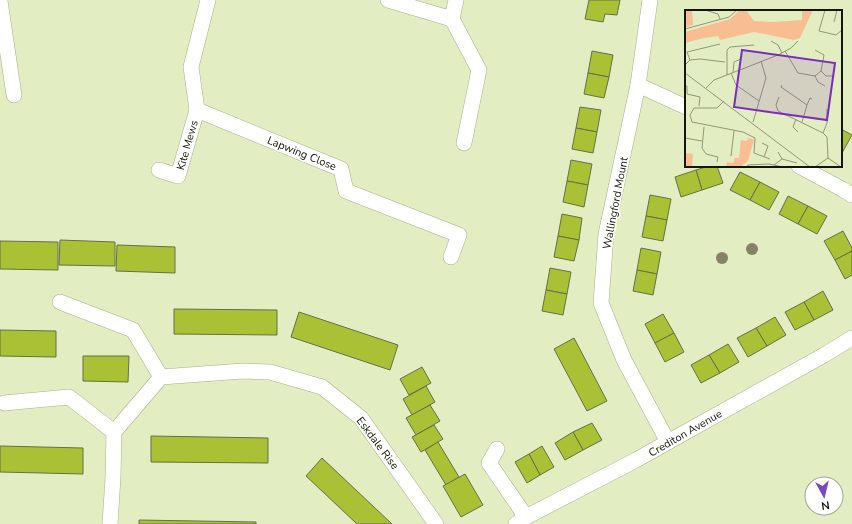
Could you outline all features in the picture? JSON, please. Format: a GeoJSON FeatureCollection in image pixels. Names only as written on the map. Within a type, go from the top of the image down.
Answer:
{"type":"FeatureCollection","features":[{"type":"Feature","properties":{"kind":"street","name":"Kite Mews"},"geometry":{"type":"LineString","coordinates":[[159,170],[178,176],[197,110],[191,67],[208,0]]}},
{"type":"Feature","properties":{"kind":"street"},"geometry":{"type":"LineString","coordinates":[[388,0],[452,19]]}},
{"type":"Feature","properties":{"kind":"street"},"geometry":{"type":"LineString","coordinates":[[456,0],[452,19],[479,70],[464,143]]}},
{"type":"Feature","properties":{"kind":"street","name":"Wallingford Mount"},"geometry":{"type":"LineString","coordinates":[[650,0],[638,85],[606,234],[602,303],[624,360],[668,442]]}},
{"type":"Feature","properties":{"kind":"street"},"geometry":{"type":"LineString","coordinates":[[0,1],[14,95]]}},
{"type":"Feature","properties":{"kind":"street"},"geometry":{"type":"LineString","coordinates":[[638,85],[685,107]]}},
{"type":"Feature","properties":{"kind":"street","name":"Lapwing Close"},"geometry":{"type":"LineString","coordinates":[[197,110],[341,169],[346,191],[459,235],[451,257]]}},
{"type":"Feature","properties":{"kind":"street"},"geometry":{"type":"LineString","coordinates":[[801,167],[852,195]]}},
{"type":"Feature","properties":{"kind":"street"},"geometry":{"type":"LineString","coordinates":[[60,302],[133,330],[161,377],[114,432],[110,524]]}},
{"type":"Feature","properties":{"kind":"street","name":"Crediton Avenue"},"geometry":{"type":"LineString","coordinates":[[521,520],[636,460],[852,338]]}},
{"type":"Feature","properties":{"kind":"street","name":"Eskdale Rise"},"geometry":{"type":"LineString","coordinates":[[161,377],[243,371],[270,372],[322,387],[361,418],[436,524]]}},
{"type":"Feature","properties":{"kind":"street"},"geometry":{"type":"LineString","coordinates":[[4,402],[70,397],[114,432]]}},
{"type":"Feature","properties":{"kind":"street"},"geometry":{"type":"LineString","coordinates":[[497,449],[489,463],[521,520]]}},
{"type":"Feature","properties":{"kind":"building"},"geometry":{"type":"Polygon","coordinates":[[[589,0],[620,0],[617,15],[605,14],[603,22],[585,19],[589,0]]]}},
{"type":"Feature","properties":{"kind":"building"},"geometry":{"type":"Polygon","coordinates":[[[592,51],[613,55],[609,77],[588,73],[592,51]]]}},
{"type":"Feature","properties":{"kind":"building"},"geometry":{"type":"Polygon","coordinates":[[[588,73],[609,77],[604,98],[584,94],[588,73]]]}},
{"type":"Feature","properties":{"kind":"building"},"geometry":{"type":"Polygon","coordinates":[[[580,107],[601,110],[597,132],[576,128],[580,107]]]}},
{"type":"Feature","properties":{"kind":"building"},"geometry":{"type":"Polygon","coordinates":[[[576,128],[597,132],[593,153],[572,149],[576,128]]]}},
{"type":"Feature","properties":{"kind":"building"},"geometry":{"type":"Polygon","coordinates":[[[842,130],[852,135],[842,153],[842,130]]]}},
{"type":"Feature","properties":{"kind":"building"},"geometry":{"type":"Polygon","coordinates":[[[571,160],[592,164],[588,185],[567,181],[571,160]]]}},
{"type":"Feature","properties":{"kind":"building"},"geometry":{"type":"Polygon","coordinates":[[[706,167],[717,167],[723,183],[702,190],[696,170],[706,167]]]}},
{"type":"Feature","properties":{"kind":"building"},"geometry":{"type":"Polygon","coordinates":[[[696,170],[702,190],[681,197],[675,177],[696,170]]]}},
{"type":"Feature","properties":{"kind":"building"},"geometry":{"type":"Polygon","coordinates":[[[740,172],[760,182],[750,200],[730,190],[740,172]]]}},
{"type":"Feature","properties":{"kind":"building"},"geometry":{"type":"Polygon","coordinates":[[[567,181],[588,185],[584,207],[563,202],[567,181]]]}},
{"type":"Feature","properties":{"kind":"building"},"geometry":{"type":"Polygon","coordinates":[[[760,182],[779,192],[769,210],[750,200],[760,182]]]}},
{"type":"Feature","properties":{"kind":"building"},"geometry":{"type":"Polygon","coordinates":[[[650,195],[671,199],[667,220],[646,216],[650,195]]]}},
{"type":"Feature","properties":{"kind":"building"},"geometry":{"type":"Polygon","coordinates":[[[788,196],[808,206],[798,224],[779,214],[788,196]]]}},
{"type":"Feature","properties":{"kind":"building"},"geometry":{"type":"Polygon","coordinates":[[[808,206],[827,216],[817,234],[798,224],[808,206]]]}},
{"type":"Feature","properties":{"kind":"building"},"geometry":{"type":"Polygon","coordinates":[[[562,214],[582,218],[579,240],[558,236],[562,214]]]}},
{"type":"Feature","properties":{"kind":"building"},"geometry":{"type":"Polygon","coordinates":[[[646,216],[667,220],[663,241],[642,237],[646,216]]]}},
{"type":"Feature","properties":{"kind":"building"},"geometry":{"type":"Polygon","coordinates":[[[843,231],[852,248],[852,251],[835,260],[824,241],[843,231]]]}},
{"type":"Feature","properties":{"kind":"building"},"geometry":{"type":"Polygon","coordinates":[[[558,236],[579,240],[574,261],[554,257],[558,236]]]}},
{"type":"Feature","properties":{"kind":"building"},"geometry":{"type":"Polygon","coordinates":[[[60,240],[115,242],[115,266],[59,265],[60,240]]]}},
{"type":"Feature","properties":{"kind":"building"},"geometry":{"type":"Polygon","coordinates":[[[0,241],[58,242],[58,270],[0,269],[0,241]]]}},
{"type":"Feature","properties":{"kind":"building"},"geometry":{"type":"Polygon","coordinates":[[[117,245],[175,247],[175,273],[116,271],[117,245]]]}},
{"type":"Feature","properties":{"kind":"building"},"geometry":{"type":"Polygon","coordinates":[[[641,248],[661,252],[657,274],[637,270],[641,248]]]}},
{"type":"Feature","properties":{"kind":"building"},"geometry":{"type":"Polygon","coordinates":[[[852,251],[852,275],[845,279],[835,260],[852,251]]]}},
{"type":"Feature","properties":{"kind":"building"},"geometry":{"type":"Polygon","coordinates":[[[550,268],[571,272],[567,294],[546,290],[550,268]]]}},
{"type":"Feature","properties":{"kind":"building"},"geometry":{"type":"Polygon","coordinates":[[[637,270],[657,274],[653,295],[633,291],[637,270]]]}},
{"type":"Feature","properties":{"kind":"building"},"geometry":{"type":"Polygon","coordinates":[[[546,290],[567,294],[563,315],[542,311],[546,290]]]}},
{"type":"Feature","properties":{"kind":"building"},"geometry":{"type":"Polygon","coordinates":[[[823,291],[833,310],[814,320],[804,302],[823,291]]]}},
{"type":"Feature","properties":{"kind":"building"},"geometry":{"type":"Polygon","coordinates":[[[804,302],[814,320],[795,330],[785,312],[804,302]]]}},
{"type":"Feature","properties":{"kind":"building"},"geometry":{"type":"Polygon","coordinates":[[[174,309],[277,310],[277,335],[174,334],[174,309]]]}},
{"type":"Feature","properties":{"kind":"building"},"geometry":{"type":"Polygon","coordinates":[[[299,312],[398,345],[390,370],[291,337],[299,312]]]}},
{"type":"Feature","properties":{"kind":"building"},"geometry":{"type":"Polygon","coordinates":[[[663,314],[674,333],[655,343],[645,324],[663,314]]]}},
{"type":"Feature","properties":{"kind":"building"},"geometry":{"type":"Polygon","coordinates":[[[775,317],[786,335],[767,346],[756,328],[775,317]]]}},
{"type":"Feature","properties":{"kind":"building"},"geometry":{"type":"Polygon","coordinates":[[[756,328],[767,346],[748,357],[737,338],[756,328]]]}},
{"type":"Feature","properties":{"kind":"building"},"geometry":{"type":"Polygon","coordinates":[[[0,330],[56,331],[56,357],[0,356],[0,330]]]}},
{"type":"Feature","properties":{"kind":"building"},"geometry":{"type":"Polygon","coordinates":[[[674,333],[684,352],[665,362],[655,343],[674,333]]]}},
{"type":"Feature","properties":{"kind":"building"},"geometry":{"type":"Polygon","coordinates":[[[574,338],[607,401],[587,411],[554,349],[574,338]]]}},
{"type":"Feature","properties":{"kind":"building"},"geometry":{"type":"Polygon","coordinates":[[[728,344],[739,362],[720,373],[709,355],[728,344]]]}},
{"type":"Feature","properties":{"kind":"building"},"geometry":{"type":"Polygon","coordinates":[[[709,355],[720,373],[701,383],[691,365],[709,355]]]}},
{"type":"Feature","properties":{"kind":"building"},"geometry":{"type":"Polygon","coordinates":[[[83,356],[129,356],[128,382],[83,381],[83,356]]]}},
{"type":"Feature","properties":{"kind":"building"},"geometry":{"type":"Polygon","coordinates":[[[422,367],[431,383],[409,395],[400,379],[422,367]]]}},
{"type":"Feature","properties":{"kind":"building"},"geometry":{"type":"Polygon","coordinates":[[[426,386],[435,402],[412,415],[403,399],[426,386]]]}},
{"type":"Feature","properties":{"kind":"building"},"geometry":{"type":"Polygon","coordinates":[[[430,405],[440,421],[416,435],[406,418],[430,405]]]}},
{"type":"Feature","properties":{"kind":"building"},"geometry":{"type":"Polygon","coordinates":[[[592,423],[602,440],[583,450],[573,432],[592,423]]]}},
{"type":"Feature","properties":{"kind":"building"},"geometry":{"type":"Polygon","coordinates":[[[434,425],[443,439],[421,452],[412,437],[434,425]]]}},
{"type":"Feature","properties":{"kind":"building"},"geometry":{"type":"Polygon","coordinates":[[[573,432],[583,450],[565,460],[555,443],[573,432]]]}},
{"type":"Feature","properties":{"kind":"building"},"geometry":{"type":"Polygon","coordinates":[[[151,436],[268,438],[268,463],[151,462],[151,436]]]}},
{"type":"Feature","properties":{"kind":"building"},"geometry":{"type":"Polygon","coordinates":[[[438,442],[459,477],[446,485],[425,450],[438,442]]]}},
{"type":"Feature","properties":{"kind":"building"},"geometry":{"type":"Polygon","coordinates":[[[0,446],[83,448],[83,474],[0,472],[0,446]]]}},
{"type":"Feature","properties":{"kind":"building"},"geometry":{"type":"Polygon","coordinates":[[[542,446],[554,467],[540,475],[529,454],[542,446]]]}},
{"type":"Feature","properties":{"kind":"building"},"geometry":{"type":"Polygon","coordinates":[[[529,454],[540,475],[527,483],[515,462],[529,454]]]}},
{"type":"Feature","properties":{"kind":"building"},"geometry":{"type":"Polygon","coordinates":[[[322,458],[392,524],[357,524],[306,476],[322,458]]]}},
{"type":"Feature","properties":{"kind":"building"},"geometry":{"type":"Polygon","coordinates":[[[465,474],[483,505],[461,517],[443,486],[465,474]]]}},
{"type":"Feature","properties":{"kind":"building"},"geometry":{"type":"Polygon","coordinates":[[[139,520],[256,522],[256,524],[139,524],[139,520]]]}}]}
